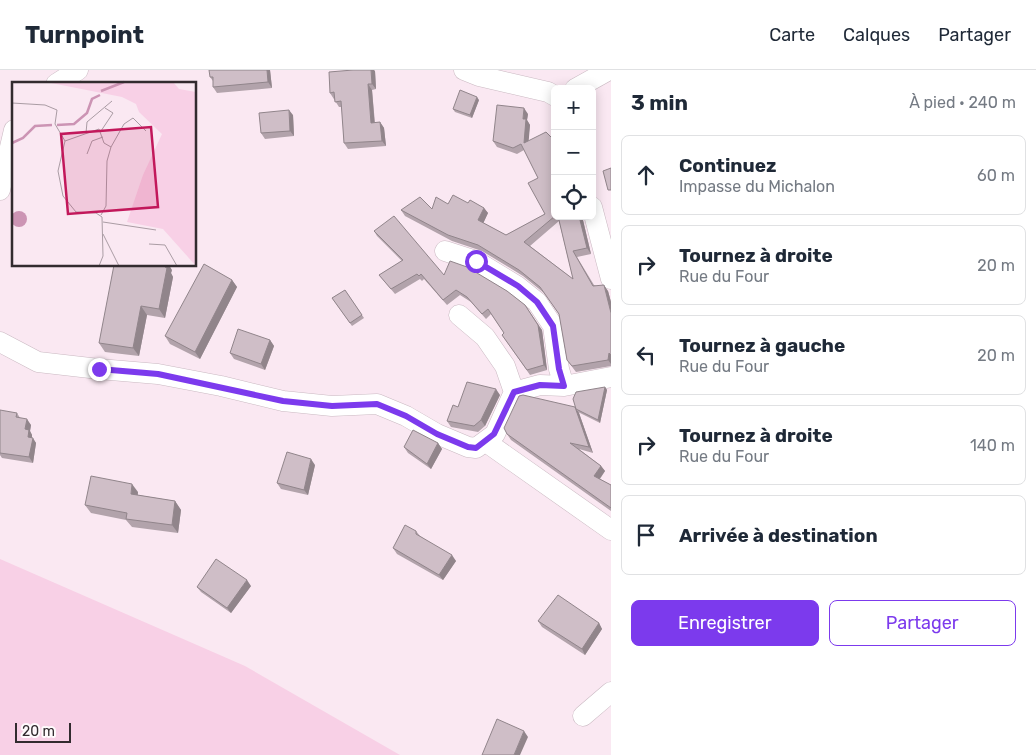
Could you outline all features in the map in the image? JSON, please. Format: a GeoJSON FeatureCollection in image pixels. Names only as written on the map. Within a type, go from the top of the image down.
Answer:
{"type":"FeatureCollection","features":[{"type":"Feature","properties":{"kind":"street"},"geometry":{"type":"LineString","coordinates":[[59,82],[78,70]]}},
{"type":"Feature","properties":{"kind":"street"},"geometry":{"type":"LineString","coordinates":[[464,70],[479,76],[551,94]]}},
{"type":"Feature","properties":{"kind":"street"},"geometry":{"type":"LineString","coordinates":[[583,85],[609,70]]}},
{"type":"Feature","properties":{"kind":"street"},"geometry":{"type":"LineString","coordinates":[[0,190],[12,139]]}},
{"type":"Feature","properties":{"kind":"street"},"geometry":{"type":"LineString","coordinates":[[596,220],[609,266]]}},
{"type":"Feature","properties":{"kind":"street"},"geometry":{"type":"LineString","coordinates":[[445,251],[476,261],[518,286],[537,302],[553,326],[559,369],[564,386]]}},
{"type":"Feature","properties":{"kind":"street"},"geometry":{"type":"LineString","coordinates":[[0,342],[38,362],[158,374],[283,401],[332,406],[377,404],[406,416],[437,434],[468,447],[476,448],[494,434],[514,392],[506,366],[485,337],[459,314]]}},
{"type":"Feature","properties":{"kind":"street"},"geometry":{"type":"LineString","coordinates":[[514,392],[540,385],[564,386],[610,378]]}},
{"type":"Feature","properties":{"kind":"street"},"geometry":{"type":"LineString","coordinates":[[486,442],[611,530]]}},
{"type":"Feature","properties":{"kind":"street"},"geometry":{"type":"LineString","coordinates":[[583,716],[611,692]]}},
{"type":"Feature","properties":{"kind":"shaded area"},"geometry":{"type":"Polygon","coordinates":[[[0,559],[245,666],[400,755],[0,755],[0,559]]]}},
{"type":"Feature","properties":{"kind":"building"},"geometry":{"type":"Polygon","coordinates":[[[209,70],[267,70],[268,82],[213,87],[213,77],[210,77],[209,70]]]}},
{"type":"Feature","properties":{"kind":"building"},"geometry":{"type":"Polygon","coordinates":[[[371,70],[372,84],[368,84],[371,123],[380,122],[382,141],[344,143],[341,101],[335,102],[334,92],[330,93],[329,72],[371,70]]]}},
{"type":"Feature","properties":{"kind":"building"},"geometry":{"type":"Polygon","coordinates":[[[460,90],[477,97],[470,115],[453,109],[460,90]]]}},
{"type":"Feature","properties":{"kind":"building"},"geometry":{"type":"Polygon","coordinates":[[[497,105],[524,108],[523,119],[526,119],[524,143],[546,132],[551,137],[551,219],[524,242],[573,279],[559,220],[580,220],[587,248],[573,251],[593,286],[604,285],[611,313],[611,355],[609,353],[608,360],[572,366],[567,360],[559,314],[540,287],[519,270],[478,245],[448,235],[401,210],[420,197],[432,209],[436,197],[448,204],[453,195],[468,203],[470,200],[484,208],[478,220],[506,235],[545,214],[528,183],[538,178],[521,144],[513,148],[493,141],[497,105]]]}},
{"type":"Feature","properties":{"kind":"building"},"geometry":{"type":"Polygon","coordinates":[[[289,110],[290,131],[261,133],[259,113],[289,110]]]}},
{"type":"Feature","properties":{"kind":"building"},"geometry":{"type":"Polygon","coordinates":[[[611,168],[611,190],[608,190],[603,171],[611,168]]]}},
{"type":"Feature","properties":{"kind":"building"},"geometry":{"type":"Polygon","coordinates":[[[394,216],[444,275],[450,261],[467,267],[507,291],[525,305],[538,325],[544,365],[527,370],[502,335],[504,333],[488,309],[482,314],[467,297],[456,290],[443,300],[421,274],[419,276],[417,274],[391,289],[379,275],[403,260],[374,231],[394,216]]]}},
{"type":"Feature","properties":{"kind":"building"},"geometry":{"type":"Polygon","coordinates":[[[204,264],[232,280],[195,352],[165,336],[204,264]]]}},
{"type":"Feature","properties":{"kind":"building"},"geometry":{"type":"Polygon","coordinates":[[[114,266],[165,266],[167,268],[159,309],[141,306],[133,348],[99,343],[114,266]]]}},
{"type":"Feature","properties":{"kind":"building"},"geometry":{"type":"Polygon","coordinates":[[[345,290],[362,315],[350,323],[332,298],[345,290]]]}},
{"type":"Feature","properties":{"kind":"building"},"geometry":{"type":"Polygon","coordinates":[[[238,329],[270,340],[261,364],[230,353],[238,329]]]}},
{"type":"Feature","properties":{"kind":"building"},"geometry":{"type":"Polygon","coordinates":[[[467,382],[496,389],[481,420],[474,426],[447,421],[453,405],[458,407],[467,382]]]}},
{"type":"Feature","properties":{"kind":"building"},"geometry":{"type":"Polygon","coordinates":[[[605,387],[598,420],[576,409],[573,399],[576,392],[605,387]]]}},
{"type":"Feature","properties":{"kind":"building"},"geometry":{"type":"Polygon","coordinates":[[[523,395],[575,407],[589,447],[570,443],[601,466],[594,476],[611,485],[611,508],[507,434],[504,428],[519,396],[523,395]]]}},
{"type":"Feature","properties":{"kind":"building"},"geometry":{"type":"Polygon","coordinates":[[[0,410],[17,413],[16,417],[27,419],[25,429],[29,430],[28,437],[33,438],[29,457],[0,453],[0,410]]]}},
{"type":"Feature","properties":{"kind":"building"},"geometry":{"type":"Polygon","coordinates":[[[413,430],[438,443],[427,464],[404,447],[413,430]]]}},
{"type":"Feature","properties":{"kind":"building"},"geometry":{"type":"Polygon","coordinates":[[[287,452],[311,459],[304,490],[277,483],[287,452]]]}},
{"type":"Feature","properties":{"kind":"building"},"geometry":{"type":"Polygon","coordinates":[[[91,476],[132,484],[131,494],[175,501],[172,525],[126,519],[127,513],[85,505],[91,476]]]}},
{"type":"Feature","properties":{"kind":"building"},"geometry":{"type":"Polygon","coordinates":[[[405,525],[416,531],[416,534],[452,555],[439,575],[393,548],[405,525]]]}},
{"type":"Feature","properties":{"kind":"building"},"geometry":{"type":"Polygon","coordinates":[[[216,559],[247,580],[227,608],[197,587],[216,559]]]}},
{"type":"Feature","properties":{"kind":"building"},"geometry":{"type":"Polygon","coordinates":[[[558,595],[599,623],[582,649],[538,621],[558,595]]]}},
{"type":"Feature","properties":{"kind":"building"},"geometry":{"type":"Polygon","coordinates":[[[497,719],[524,731],[514,755],[482,755],[497,719]]]}},
{"type":"Feature","properties":{"kind":"route"},"geometry":{"type":"LineString","coordinates":[[99,369],[158,374],[221,386],[283,401],[332,406],[377,404],[406,416],[437,434],[468,447],[476,448],[494,434],[514,392],[540,385],[564,386],[559,369],[553,326],[537,302],[518,286],[476,261]]}}]}
